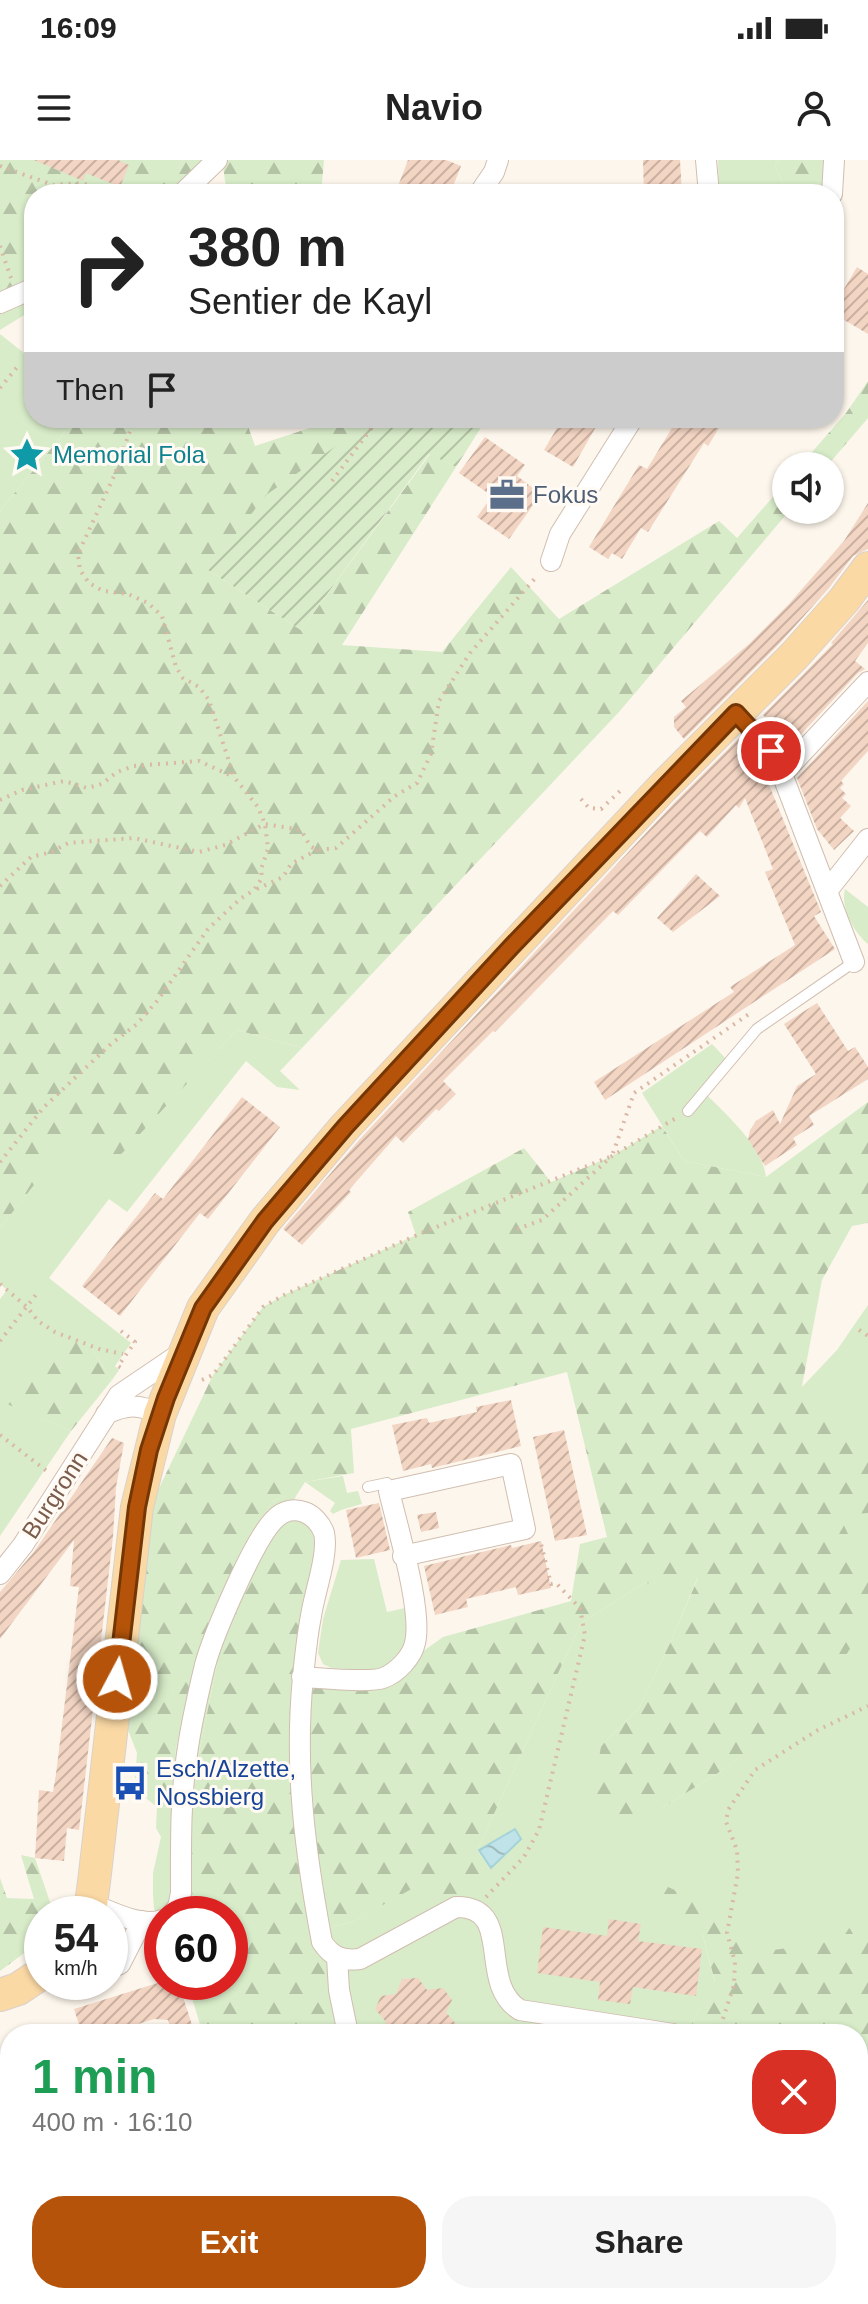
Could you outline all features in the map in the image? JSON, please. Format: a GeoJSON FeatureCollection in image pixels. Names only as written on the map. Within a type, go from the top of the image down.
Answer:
{"type":"FeatureCollection","features":[{"type":"Feature","properties":{"kind":"main road"},"geometry":{"type":"LineString","coordinates":[[90,1896],[137,1507],[163,1406],[203,1308],[265,1221],[345,1127],[511,947],[794,656],[868,568]]}},
{"type":"Feature","properties":{"kind":"main road"},"geometry":{"type":"LineString","coordinates":[[0,1995],[24,1985]]}},
{"type":"Feature","properties":{"kind":"street"},"geometry":{"type":"LineString","coordinates":[[192,184],[217,160]]}},
{"type":"Feature","properties":{"kind":"street"},"geometry":{"type":"LineString","coordinates":[[486,184],[498,160]]}},
{"type":"Feature","properties":{"kind":"street"},"geometry":{"type":"LineString","coordinates":[[706,160],[708,184]]}},
{"type":"Feature","properties":{"kind":"street"},"geometry":{"type":"LineString","coordinates":[[833,184],[834,160]]}},
{"type":"Feature","properties":{"kind":"street"},"geometry":{"type":"LineString","coordinates":[[0,303],[24,292]]}},
{"type":"Feature","properties":{"kind":"street"},"geometry":{"type":"LineString","coordinates":[[551,561],[560,534],[627,428]]}},
{"type":"Feature","properties":{"kind":"street"},"geometry":{"type":"LineString","coordinates":[[782,774],[868,682]]}},
{"type":"Feature","properties":{"kind":"street"},"geometry":{"type":"LineString","coordinates":[[736,713],[771,751],[782,774],[854,962]]}},
{"type":"Feature","properties":{"kind":"street"},"geometry":{"type":"LineString","coordinates":[[827,891],[868,839]]}},
{"type":"Feature","properties":{"kind":"street","name":"Burgronn"},"geometry":{"type":"LineString","coordinates":[[0,1574],[23,1545],[130,1376],[184,1351]]}},
{"type":"Feature","properties":{"kind":"street"},"geometry":{"type":"LineString","coordinates":[[130,1376],[163,1406]]}},
{"type":"Feature","properties":{"kind":"street"},"geometry":{"type":"LineString","coordinates":[[106,1414],[123,1406],[163,1406]]}},
{"type":"Feature","properties":{"kind":"street"},"geometry":{"type":"LineString","coordinates":[[302,1677],[381,1679],[401,1667],[415,1645],[417,1619],[403,1556],[389,1491],[511,1464],[525,1529],[403,1556]]}},
{"type":"Feature","properties":{"kind":"street"},"geometry":{"type":"LineString","coordinates":[[180,1896],[181,1809],[187,1752],[206,1662],[245,1567],[269,1524],[278,1515],[303,1511],[316,1519],[323,1530],[325,1544],[302,1677],[299,1741],[307,1868],[322,1942],[337,1958],[348,1961],[360,1959],[456,1907],[474,1909],[489,1923],[500,1990],[508,2003],[520,2010],[592,2024]]}},
{"type":"Feature","properties":{"kind":"street"},"geometry":{"type":"LineString","coordinates":[[128,1953],[144,1931]]}},
{"type":"Feature","properties":{"kind":"street"},"geometry":{"type":"LineString","coordinates":[[337,1958],[346,2024]]}},
{"type":"Feature","properties":{"kind":"lane"},"geometry":{"type":"LineString","coordinates":[[688,1111],[757,1029],[854,962]]}},
{"type":"Feature","properties":{"kind":"lane"},"geometry":{"type":"LineString","coordinates":[[368,1487],[387,1483],[389,1491]]}},
{"type":"Feature","properties":{"kind":"path"},"geometry":{"type":"LineString","coordinates":[[0,166],[50,184]]}},
{"type":"Feature","properties":{"kind":"path"},"geometry":{"type":"LineString","coordinates":[[0,246],[12,281]]}},
{"type":"Feature","properties":{"kind":"path"},"geometry":{"type":"LineString","coordinates":[[0,388],[18,366]]}},
{"type":"Feature","properties":{"kind":"path"},"geometry":{"type":"LineString","coordinates":[[131,428],[115,474],[78,554],[80,570],[89,583],[103,591],[128,594],[148,603],[162,616],[176,667],[183,678],[199,687],[209,700],[234,777],[258,807],[265,824],[268,849],[261,869],[262,878],[254,890]]}},
{"type":"Feature","properties":{"kind":"path"},"geometry":{"type":"LineString","coordinates":[[332,481],[372,428]]}},
{"type":"Feature","properties":{"kind":"path"},"geometry":{"type":"LineString","coordinates":[[0,1162],[44,1107],[137,1024],[208,929],[240,899],[283,877],[291,864],[317,850],[336,848],[395,796],[417,783],[431,754],[439,701],[470,653],[551,561]]}},
{"type":"Feature","properties":{"kind":"path"},"geometry":{"type":"LineString","coordinates":[[0,800],[22,790],[64,781],[87,788],[102,784],[117,772],[134,766],[199,761],[234,777]]}},
{"type":"Feature","properties":{"kind":"path"},"geometry":{"type":"LineString","coordinates":[[0,886],[31,857],[52,852],[68,843],[134,838],[199,852],[225,845],[265,824],[301,830],[310,846],[317,850]]}},
{"type":"Feature","properties":{"kind":"path"},"geometry":{"type":"LineString","coordinates":[[517,1229],[542,1220],[612,1156],[634,1093],[750,1013]]}},
{"type":"Feature","properties":{"kind":"path"},"geometry":{"type":"LineString","coordinates":[[201,1380],[213,1375],[263,1307],[284,1295],[406,1239],[612,1156],[688,1111]]}},
{"type":"Feature","properties":{"kind":"path"},"geometry":{"type":"LineString","coordinates":[[0,1284],[38,1321],[55,1332],[99,1349],[123,1354]]}},
{"type":"Feature","properties":{"kind":"path"},"geometry":{"type":"LineString","coordinates":[[0,1341],[38,1292]]}},
{"type":"Feature","properties":{"kind":"path"},"geometry":{"type":"LineString","coordinates":[[859,1330],[868,1336]]}},
{"type":"Feature","properties":{"kind":"path"},"geometry":{"type":"LineString","coordinates":[[121,1331],[135,1342],[118,1366],[130,1376]]}},
{"type":"Feature","properties":{"kind":"path"},"geometry":{"type":"LineString","coordinates":[[0,1435],[63,1483]]}},
{"type":"Feature","properties":{"kind":"path"},"geometry":{"type":"LineString","coordinates":[[474,1909],[524,1857],[539,1830],[585,1635],[580,1608],[556,1583],[551,1584],[541,1541],[525,1529]]}},
{"type":"Feature","properties":{"kind":"path"},"geometry":{"type":"LineString","coordinates":[[721,2024],[734,1985],[735,1962],[727,1933],[738,1873],[737,1850],[726,1822],[728,1810],[755,1770],[818,1730],[868,1706]]}},
{"type":"Feature","properties":{"kind":"green space"},"geometry":{"type":"Polygon","coordinates":[[[0,160],[217,160],[192,184],[24,184],[24,292],[0,303],[0,160]]]}},
{"type":"Feature","properties":{"kind":"green space"},"geometry":{"type":"Polygon","coordinates":[[[222,160],[324,160],[322,184],[226,184],[222,160]]]}},
{"type":"Feature","properties":{"kind":"green space"},"geometry":{"type":"Polygon","coordinates":[[[718,160],[779,160],[775,165],[783,184],[719,184],[718,160]]]}},
{"type":"Feature","properties":{"kind":"green space"},"geometry":{"type":"Polygon","coordinates":[[[779,160],[823,160],[822,184],[783,184],[775,165],[779,160]]]}},
{"type":"Feature","properties":{"kind":"green space"},"geometry":{"type":"Polygon","coordinates":[[[24,292],[24,315],[0,330],[0,303],[24,292]]]}},
{"type":"Feature","properties":{"kind":"green space"},"geometry":{"type":"Polygon","coordinates":[[[0,334],[24,353],[24,428],[68,428],[0,511],[0,334]]]}},
{"type":"Feature","properties":{"kind":"green space"},"geometry":{"type":"Polygon","coordinates":[[[868,381],[868,418],[839,452],[812,452],[833,428],[844,428],[844,415],[868,381]]]}},
{"type":"Feature","properties":{"kind":"green space"},"geometry":{"type":"Polygon","coordinates":[[[68,428],[249,428],[255,446],[310,428],[365,428],[208,570],[301,630],[430,454],[456,467],[342,645],[442,652],[511,567],[559,619],[719,521],[737,538],[772,498],[772,524],[778,524],[619,712],[302,1048],[237,1030],[111,1165],[71,1138],[0,1228],[0,511],[68,428]]]}},
{"type":"Feature","properties":{"kind":"green space"},"geometry":{"type":"Polygon","coordinates":[[[362,428],[481,428],[456,467],[429,454],[301,630],[208,570],[266,495],[362,428]]]}},
{"type":"Feature","properties":{"kind":"green space"},"geometry":{"type":"Polygon","coordinates":[[[845,889],[868,907],[868,944],[849,919],[845,889]]]}},
{"type":"Feature","properties":{"kind":"green space"},"geometry":{"type":"Polygon","coordinates":[[[237,1030],[302,1048],[280,1071],[300,1090],[277,1087],[246,1061],[127,1212],[109,1199],[49,1278],[131,1343],[115,1366],[119,1370],[112,1380],[87,1342],[8,1404],[71,1431],[0,1536],[0,1299],[7,1290],[0,1284],[0,1228],[71,1137],[111,1164],[237,1030]]]}},
{"type":"Feature","properties":{"kind":"green space"},"geometry":{"type":"Polygon","coordinates":[[[712,1044],[729,1062],[704,1092],[750,1142],[758,1153],[766,1177],[684,1161],[642,1093],[712,1044]]]}},
{"type":"Feature","properties":{"kind":"green space"},"geometry":{"type":"Polygon","coordinates":[[[868,1102],[868,1223],[852,1226],[822,1280],[802,1386],[860,1438],[868,1437],[868,1513],[839,1515],[868,1576],[868,1619],[820,1698],[718,1773],[662,1808],[605,1819],[592,1800],[601,1746],[639,1708],[698,1578],[643,1584],[581,1623],[477,1851],[490,1870],[443,1910],[426,1881],[352,1922],[320,1930],[343,2024],[200,2024],[193,2000],[248,2000],[248,1896],[191,1896],[192,1808],[199,1753],[217,1664],[252,1572],[274,1544],[286,1536],[300,1539],[309,1558],[302,1677],[401,1667],[443,1637],[571,1601],[580,1544],[607,1537],[567,1372],[351,1429],[354,1473],[305,1482],[296,1496],[273,1501],[237,1565],[198,1658],[176,1748],[170,1808],[157,1807],[141,1794],[142,1779],[135,1778],[137,1753],[128,1730],[152,1503],[213,1375],[263,1307],[416,1235],[408,1212],[524,1148],[551,1182],[612,1156],[662,1126],[684,1161],[766,1177],[868,1102]]]}},
{"type":"Feature","properties":{"kind":"green space"},"geometry":{"type":"Polygon","coordinates":[[[868,1305],[868,2024],[843,2024],[702,1932],[715,1983],[692,2024],[343,2024],[320,1930],[352,1922],[426,1880],[443,1909],[489,1869],[477,1851],[581,1623],[643,1584],[698,1577],[639,1708],[601,1746],[662,1808],[718,1773],[781,1726],[802,1387],[837,1350],[868,1305]],[[515,1830],[479,1850],[491,1868],[521,1839],[515,1830]]]}},
{"type":"Feature","properties":{"kind":"green space"},"geometry":{"type":"Polygon","coordinates":[[[68,1334],[87,1342],[112,1380],[71,1431],[7,1404],[25,1368],[68,1334]]]}},
{"type":"Feature","properties":{"kind":"green space"},"geometry":{"type":"Polygon","coordinates":[[[343,1476],[347,1493],[358,1491],[362,1504],[333,1514],[330,1511],[335,1503],[305,1482],[343,1476]]]}},
{"type":"Feature","properties":{"kind":"green space"},"geometry":{"type":"Polygon","coordinates":[[[296,1496],[290,1510],[323,1530],[311,1617],[217,1664],[199,1753],[192,1808],[191,1896],[153,1896],[153,1873],[161,1837],[156,1828],[157,1807],[170,1808],[176,1749],[198,1658],[237,1565],[273,1501],[296,1496]]]}},
{"type":"Feature","properties":{"kind":"green space"},"geometry":{"type":"Polygon","coordinates":[[[374,1559],[387,1612],[405,1608],[408,1621],[405,1643],[395,1660],[376,1671],[331,1668],[323,1664],[318,1653],[323,1619],[341,1560],[374,1559]]]}},
{"type":"Feature","properties":{"kind":"green space"},"geometry":{"type":"Polygon","coordinates":[[[21,1855],[35,1858],[48,1896],[33,1896],[21,1855]]]}},
{"type":"Feature","properties":{"kind":"green space"},"geometry":{"type":"Polygon","coordinates":[[[0,1878],[7,1898],[24,1899],[24,1953],[0,1971],[0,1878]]]}},
{"type":"Feature","properties":{"kind":"green space"},"geometry":{"type":"Polygon","coordinates":[[[668,1887],[736,1918],[760,1952],[841,1940],[859,1914],[868,1917],[868,2024],[692,2024],[715,1982],[702,1932],[655,1909],[668,1887]]]}},
{"type":"Feature","properties":{"kind":"water"},"geometry":{"type":"Polygon","coordinates":[[[515,1829],[521,1839],[491,1868],[479,1850],[515,1829]]]}},
{"type":"Feature","properties":{"kind":"building"},"geometry":{"type":"Polygon","coordinates":[[[34,160],[118,160],[129,165],[121,184],[113,184],[86,173],[83,181],[34,160]]]}},
{"type":"Feature","properties":{"kind":"building"},"geometry":{"type":"Polygon","coordinates":[[[408,160],[446,160],[461,166],[454,184],[399,184],[408,160]]]}},
{"type":"Feature","properties":{"kind":"building"},"geometry":{"type":"Polygon","coordinates":[[[643,160],[680,160],[681,184],[644,184],[643,160]]]}},
{"type":"Feature","properties":{"kind":"building"},"geometry":{"type":"Polygon","coordinates":[[[857,267],[868,274],[868,334],[844,320],[844,289],[857,267]]]}},
{"type":"Feature","properties":{"kind":"building"},"geometry":{"type":"Polygon","coordinates":[[[557,428],[595,428],[573,467],[544,450],[557,428]]]}},
{"type":"Feature","properties":{"kind":"building"},"geometry":{"type":"Polygon","coordinates":[[[672,428],[719,428],[708,446],[704,443],[648,532],[641,528],[622,559],[612,553],[608,559],[589,547],[639,465],[647,469],[672,428]]]}},
{"type":"Feature","properties":{"kind":"building"},"geometry":{"type":"Polygon","coordinates":[[[485,437],[525,465],[517,476],[541,494],[509,539],[477,517],[492,496],[459,473],[485,437]]]}},
{"type":"Feature","properties":{"kind":"building"},"geometry":{"type":"Polygon","coordinates":[[[868,503],[868,549],[853,556],[780,643],[684,739],[674,727],[674,717],[686,707],[681,701],[749,644],[788,605],[844,541],[868,503]]]}},
{"type":"Feature","properties":{"kind":"building"},"geometry":{"type":"Polygon","coordinates":[[[868,600],[868,643],[855,661],[865,669],[792,744],[763,715],[833,644],[868,600]]]}},
{"type":"Feature","properties":{"kind":"building"},"geometry":{"type":"Polygon","coordinates":[[[868,701],[868,751],[841,781],[844,784],[840,788],[846,794],[842,798],[851,806],[840,818],[854,831],[834,850],[817,829],[797,778],[868,701]]]}},
{"type":"Feature","properties":{"kind":"building"},"geometry":{"type":"Polygon","coordinates":[[[739,738],[758,758],[821,912],[814,916],[835,949],[605,1100],[594,1082],[734,992],[730,987],[795,945],[765,872],[773,869],[745,798],[739,808],[736,805],[707,837],[700,831],[618,915],[613,911],[443,1081],[456,1094],[439,1111],[436,1109],[403,1143],[396,1136],[349,1190],[351,1192],[302,1245],[283,1229],[359,1140],[676,801],[739,738]]]}},
{"type":"Feature","properties":{"kind":"building"},"geometry":{"type":"Polygon","coordinates":[[[696,874],[720,896],[673,932],[657,918],[696,874]]]}},
{"type":"Feature","properties":{"kind":"building"},"geometry":{"type":"Polygon","coordinates":[[[817,1003],[848,1051],[855,1047],[868,1067],[868,1079],[809,1116],[814,1125],[793,1138],[797,1145],[765,1166],[748,1139],[750,1130],[756,1121],[773,1110],[780,1124],[797,1086],[816,1074],[784,1024],[817,1003]]]}},
{"type":"Feature","properties":{"kind":"building"},"geometry":{"type":"Polygon","coordinates":[[[242,1097],[280,1127],[208,1219],[200,1213],[120,1316],[82,1286],[155,1193],[163,1199],[242,1097]]]}},
{"type":"Feature","properties":{"kind":"building"},"geometry":{"type":"Polygon","coordinates":[[[511,1400],[521,1446],[432,1468],[431,1464],[403,1471],[392,1425],[427,1418],[429,1423],[477,1412],[476,1407],[511,1400]]]}},
{"type":"Feature","properties":{"kind":"building"},"geometry":{"type":"Polygon","coordinates":[[[564,1430],[587,1535],[555,1541],[533,1437],[564,1430]]]}},
{"type":"Feature","properties":{"kind":"building"},"geometry":{"type":"Polygon","coordinates":[[[112,1438],[124,1443],[116,1487],[79,1830],[67,1828],[64,1861],[35,1858],[39,1790],[53,1792],[56,1774],[79,1587],[70,1586],[74,1540],[0,1639],[0,1592],[33,1553],[112,1438]]]}},
{"type":"Feature","properties":{"kind":"building"},"geometry":{"type":"Polygon","coordinates":[[[379,1503],[390,1550],[356,1558],[346,1510],[379,1503]]]}},
{"type":"Feature","properties":{"kind":"building"},"geometry":{"type":"Polygon","coordinates":[[[436,1512],[439,1528],[421,1532],[417,1515],[436,1512]]]}},
{"type":"Feature","properties":{"kind":"building"},"geometry":{"type":"Polygon","coordinates":[[[541,1541],[551,1588],[518,1595],[516,1587],[466,1599],[468,1607],[435,1615],[424,1566],[541,1541]]]}},
{"type":"Feature","properties":{"kind":"building"},"geometry":{"type":"Polygon","coordinates":[[[609,1919],[641,1924],[638,1941],[702,1949],[696,1996],[633,1987],[630,2004],[598,2000],[600,1982],[537,1973],[543,1927],[607,1936],[609,1919]]]}},
{"type":"Feature","properties":{"kind":"building"},"geometry":{"type":"Polygon","coordinates":[[[418,1978],[427,1990],[443,1988],[452,2000],[446,2012],[456,2024],[385,2024],[375,2009],[381,1996],[396,1994],[402,1979],[418,1978]]]}},
{"type":"Feature","properties":{"kind":"building"},"geometry":{"type":"Polygon","coordinates":[[[144,1987],[144,2000],[184,2000],[192,2024],[169,2024],[168,2020],[154,2019],[139,2024],[79,2024],[74,2009],[103,2000],[128,2000],[128,1992],[144,1987]]]}},
{"type":"Feature","properties":{"kind":"place","name":"Memorial Fola"},"geometry":{"type":"Point","coordinates":[27,455]}},
{"type":"Feature","properties":{"kind":"place","name":"Fokus"},"geometry":{"type":"Point","coordinates":[507,495]}},
{"type":"Feature","properties":{"kind":"place","name":"Esch/Alzette, Nossbierg"},"geometry":{"type":"Point","coordinates":[130,1783]}},
{"type":"Feature","properties":{"kind":"route"},"geometry":{"type":"LineString","coordinates":[[117,1679],[137,1507],[149,1450],[166,1398],[203,1308],[265,1221],[345,1127],[511,947],[736,713],[771,751]]}}]}
